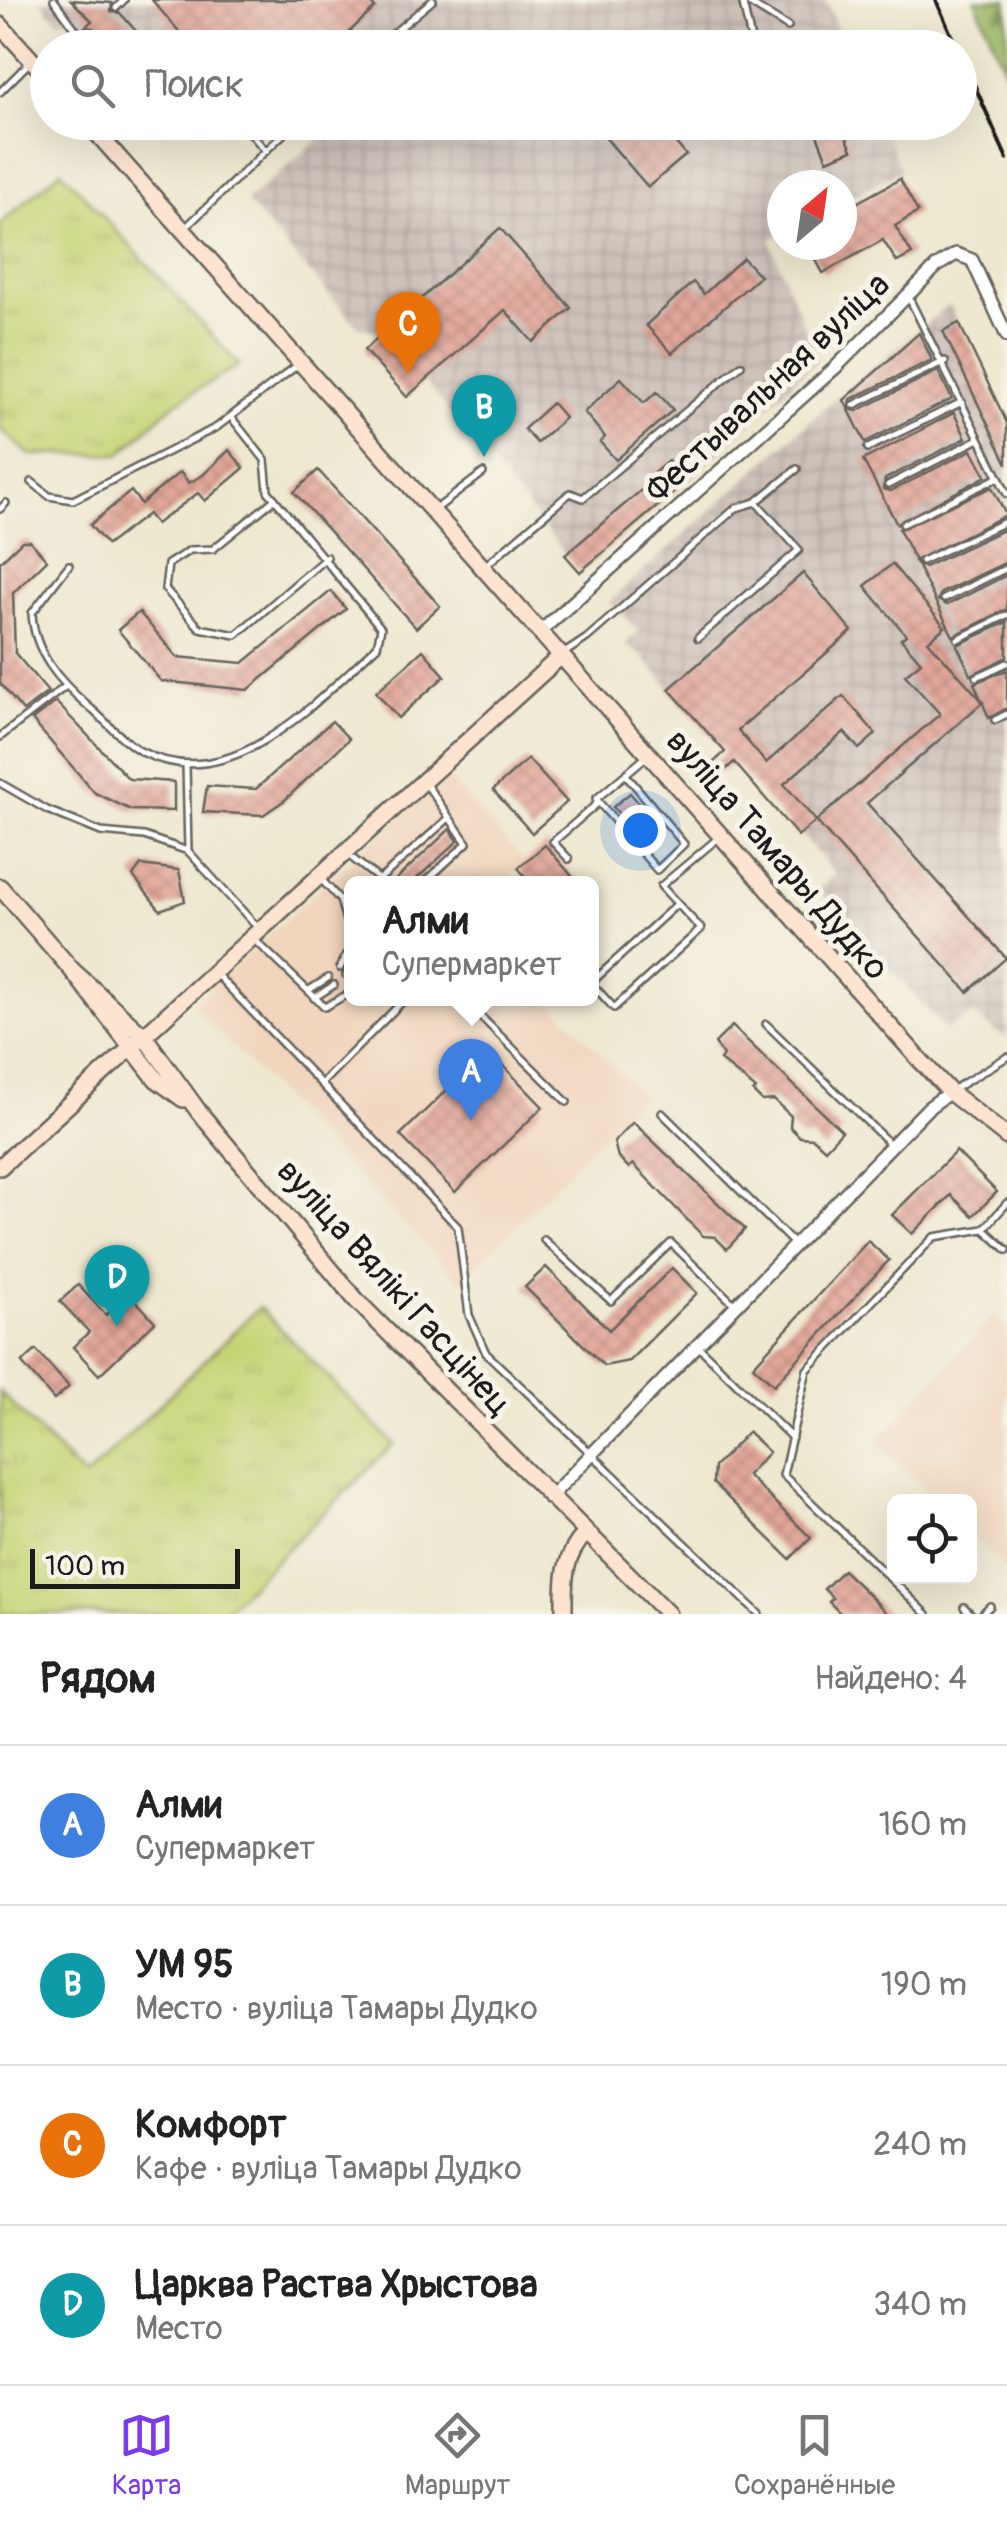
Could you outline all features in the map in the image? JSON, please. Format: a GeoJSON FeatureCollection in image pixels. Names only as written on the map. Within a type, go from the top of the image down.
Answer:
{"type":"FeatureCollection","features":[{"type":"Feature","properties":{"kind":"street"},"geometry":{"type":"LineString","coordinates":[[0,25],[30,56]]}},
{"type":"Feature","properties":{"kind":"street","name":"вуліца Тамары Дудко"},"geometry":{"type":"LineString","coordinates":[[102,140],[950,1092],[1007,1137]]}},
{"type":"Feature","properties":{"kind":"street","name":"Фестывальная вуліца"},"geometry":{"type":"LineString","coordinates":[[542,630],[836,367],[936,266],[962,254],[972,260],[1007,336]]}},
{"type":"Feature","properties":{"kind":"street"},"geometry":{"type":"LineString","coordinates":[[0,1167],[562,654]]}},
{"type":"Feature","properties":{"kind":"street","name":"вуліца Вялікі Гасцінец"},"geometry":{"type":"LineString","coordinates":[[0,887],[72,969],[156,1080],[200,1112]]}},
{"type":"Feature","properties":{"kind":"street","name":"вуліца Вялікі Гасцінец"},"geometry":{"type":"LineString","coordinates":[[72,969],[144,1036],[200,1112],[358,1301],[668,1614]]}},
{"type":"Feature","properties":{"kind":"street"},"geometry":{"type":"LineString","coordinates":[[550,1498],[892,1146],[950,1092]]}},
{"type":"Feature","properties":{"kind":"street"},"geometry":{"type":"LineString","coordinates":[[564,1614],[564,1571],[574,1546],[585,1534]]}},
{"type":"Feature","properties":{"kind":"lane"},"geometry":{"type":"LineString","coordinates":[[54,0],[76,30]]}},
{"type":"Feature","properties":{"kind":"lane"},"geometry":{"type":"LineString","coordinates":[[116,8],[124,0]]}},
{"type":"Feature","properties":{"kind":"lane"},"geometry":{"type":"LineString","coordinates":[[397,30],[433,0]]}},
{"type":"Feature","properties":{"kind":"lane"},"geometry":{"type":"LineString","coordinates":[[743,0],[788,27]]}},
{"type":"Feature","properties":{"kind":"lane"},"geometry":{"type":"LineString","coordinates":[[743,0],[749,30]]}},
{"type":"Feature","properties":{"kind":"lane"},"geometry":{"type":"LineString","coordinates":[[0,92],[30,76]]}},
{"type":"Feature","properties":{"kind":"lane"},"geometry":{"type":"LineString","coordinates":[[257,140],[266,151]]}},
{"type":"Feature","properties":{"kind":"lane"},"geometry":{"type":"LineString","coordinates":[[182,231],[277,140]]}},
{"type":"Feature","properties":{"kind":"lane"},"geometry":{"type":"LineString","coordinates":[[908,295],[1007,494]]}},
{"type":"Feature","properties":{"kind":"lane"},"geometry":{"type":"LineString","coordinates":[[32,482],[50,496],[72,500],[231,417],[302,362]]}},
{"type":"Feature","properties":{"kind":"lane"},"geometry":{"type":"LineString","coordinates":[[854,405],[944,362]]}},
{"type":"Feature","properties":{"kind":"lane"},"geometry":{"type":"LineString","coordinates":[[484,567],[570,493],[584,498],[741,366]]}},
{"type":"Feature","properties":{"kind":"lane"},"geometry":{"type":"LineString","coordinates":[[868,448],[962,402]]}},
{"type":"Feature","properties":{"kind":"lane"},"geometry":{"type":"LineString","coordinates":[[69,565],[32,612],[33,637],[66,686],[142,752],[186,763],[232,758],[261,745],[377,646],[381,628],[327,557],[268,491],[266,460],[231,417]]}},
{"type":"Feature","properties":{"kind":"lane"},"geometry":{"type":"LineString","coordinates":[[888,485],[979,439]]}},
{"type":"Feature","properties":{"kind":"lane"},"geometry":{"type":"LineString","coordinates":[[562,654],[587,638],[736,508],[756,502],[797,468]]}},
{"type":"Feature","properties":{"kind":"lane"},"geometry":{"type":"LineString","coordinates":[[434,510],[483,474]]}},
{"type":"Feature","properties":{"kind":"lane"},"geometry":{"type":"LineString","coordinates":[[903,524],[999,477]]}},
{"type":"Feature","properties":{"kind":"lane"},"geometry":{"type":"LineString","coordinates":[[275,499],[214,548],[177,557],[168,564],[165,589],[200,628],[236,635],[327,557]]}},
{"type":"Feature","properties":{"kind":"lane"},"geometry":{"type":"LineString","coordinates":[[698,638],[799,550],[756,502]]}},
{"type":"Feature","properties":{"kind":"lane"},"geometry":{"type":"LineString","coordinates":[[0,509],[6,504]]}},
{"type":"Feature","properties":{"kind":"lane"},"geometry":{"type":"LineString","coordinates":[[922,561],[1007,521]]}},
{"type":"Feature","properties":{"kind":"lane"},"geometry":{"type":"LineString","coordinates":[[944,599],[1007,568]]}},
{"type":"Feature","properties":{"kind":"lane"},"geometry":{"type":"LineString","coordinates":[[958,639],[1007,615]]}},
{"type":"Feature","properties":{"kind":"lane"},"geometry":{"type":"LineString","coordinates":[[977,677],[1007,662]]}},
{"type":"Feature","properties":{"kind":"lane"},"geometry":{"type":"LineString","coordinates":[[0,737],[66,686]]}},
{"type":"Feature","properties":{"kind":"lane"},"geometry":{"type":"LineString","coordinates":[[995,720],[1007,714]]}},
{"type":"Feature","properties":{"kind":"lane"},"geometry":{"type":"LineString","coordinates":[[627,776],[684,844],[656,870],[596,799],[649,754]]}},
{"type":"Feature","properties":{"kind":"lane"},"geometry":{"type":"LineString","coordinates":[[186,763],[188,850]]}},
{"type":"Feature","properties":{"kind":"lane"},"geometry":{"type":"LineString","coordinates":[[423,780],[467,843],[432,876]]}},
{"type":"Feature","properties":{"kind":"lane"},"geometry":{"type":"LineString","coordinates":[[0,783],[47,810],[100,832],[144,836],[188,850],[314,998],[325,1007],[344,996]]}},
{"type":"Feature","properties":{"kind":"lane"},"geometry":{"type":"LineString","coordinates":[[568,859],[554,842],[599,802]]}},
{"type":"Feature","properties":{"kind":"lane"},"geometry":{"type":"LineString","coordinates":[[388,876],[450,817]]}},
{"type":"Feature","properties":{"kind":"lane"},"geometry":{"type":"LineString","coordinates":[[599,992],[614,1008],[701,929],[661,886],[719,837]]}},
{"type":"Feature","properties":{"kind":"lane"},"geometry":{"type":"LineString","coordinates":[[345,852],[376,876]]}},
{"type":"Feature","properties":{"kind":"lane"},"geometry":{"type":"LineString","coordinates":[[318,876],[340,900],[344,913]]}},
{"type":"Feature","properties":{"kind":"lane"},"geometry":{"type":"LineString","coordinates":[[599,976],[677,904]]}},
{"type":"Feature","properties":{"kind":"lane"},"geometry":{"type":"LineString","coordinates":[[340,968],[344,960]]}},
{"type":"Feature","properties":{"kind":"lane"},"geometry":{"type":"LineString","coordinates":[[213,972],[458,1227],[469,1315],[486,1353],[759,1614]]}},
{"type":"Feature","properties":{"kind":"lane"},"geometry":{"type":"LineString","coordinates":[[308,990],[328,978]]}},
{"type":"Feature","properties":{"kind":"lane"},"geometry":{"type":"LineString","coordinates":[[314,998],[334,985]]}},
{"type":"Feature","properties":{"kind":"lane"},"geometry":{"type":"LineString","coordinates":[[322,1083],[398,1006]]}},
{"type":"Feature","properties":{"kind":"lane"},"geometry":{"type":"LineString","coordinates":[[470,1006],[568,1102]]}},
{"type":"Feature","properties":{"kind":"lane"},"geometry":{"type":"LineString","coordinates":[[766,1024],[892,1146]]}},
{"type":"Feature","properties":{"kind":"lane"},"geometry":{"type":"LineString","coordinates":[[950,1092],[1007,1057]]}},
{"type":"Feature","properties":{"kind":"lane"},"geometry":{"type":"LineString","coordinates":[[662,1112],[795,1245]]}},
{"type":"Feature","properties":{"kind":"lane"},"geometry":{"type":"LineString","coordinates":[[927,1614],[783,1474],[807,1370],[934,1238],[984,1229],[1007,1204]]}},
{"type":"Feature","properties":{"kind":"lane"},"geometry":{"type":"LineString","coordinates":[[984,1229],[1007,1250]]}},
{"type":"Feature","properties":{"kind":"lane"},"geometry":{"type":"LineString","coordinates":[[544,1240],[611,1302],[671,1242],[736,1306]]}},
{"type":"Feature","properties":{"kind":"lane"},"geometry":{"type":"LineString","coordinates":[[698,1346],[793,1438]]}},
{"type":"Feature","properties":{"kind":"lane"},"geometry":{"type":"LineString","coordinates":[[982,1614],[990,1606]]}},
{"type":"Feature","properties":{"kind":"lane"},"geometry":{"type":"LineString","coordinates":[[964,1607],[971,1614]]}},
{"type":"Feature","properties":{"kind":"shaded area"},"geometry":{"type":"Polygon","coordinates":[[[39,0],[825,0],[838,30],[87,30],[65,18],[59,22],[39,0]]]}},
{"type":"Feature","properties":{"kind":"shaded area"},"geometry":{"type":"Polygon","coordinates":[[[318,140],[888,140],[901,170],[857,193],[857,170],[767,170],[767,260],[778,260],[817,360],[686,482],[580,572],[384,332],[359,327],[246,202],[318,140]]]}},
{"type":"Feature","properties":{"kind":"shaded area"},"geometry":{"type":"Polygon","coordinates":[[[949,305],[1007,423],[1007,1040],[973,1014],[946,1030],[818,890],[836,874],[639,653],[625,644],[639,631],[609,602],[837,397],[949,305]]]}},
{"type":"Feature","properties":{"kind":"shaded area"},"geometry":{"type":"Polygon","coordinates":[[[445,774],[525,862],[510,876],[344,876],[344,1006],[555,1006],[642,1095],[461,1283],[192,1005],[445,774]]]}},
{"type":"Feature","properties":{"kind":"shaded area"},"geometry":{"type":"Polygon","coordinates":[[[993,1317],[1007,1327],[1007,1570],[977,1540],[977,1494],[931,1494],[877,1442],[993,1317]]]}},
{"type":"Feature","properties":{"kind":"green space"},"geometry":{"type":"Polygon","coordinates":[[[975,0],[1007,0],[1007,75],[975,0]]]}},
{"type":"Feature","properties":{"kind":"green space"},"geometry":{"type":"Polygon","coordinates":[[[61,170],[239,365],[174,404],[120,454],[30,455],[0,429],[0,224],[61,170]]]}},
{"type":"Feature","properties":{"kind":"green space"},"geometry":{"type":"Polygon","coordinates":[[[259,1307],[394,1444],[221,1614],[0,1614],[0,1392],[85,1478],[259,1307]]]}},
{"type":"Feature","properties":{"kind":"building"},"geometry":{"type":"Polygon","coordinates":[[[71,0],[112,3],[111,12],[120,13],[135,30],[85,27],[92,21],[71,0]]]}},
{"type":"Feature","properties":{"kind":"building"},"geometry":{"type":"Polygon","coordinates":[[[152,0],[368,0],[375,8],[351,30],[178,30],[152,0]]]}},
{"type":"Feature","properties":{"kind":"building"},"geometry":{"type":"Polygon","coordinates":[[[608,140],[673,140],[686,155],[648,187],[608,140]]]}},
{"type":"Feature","properties":{"kind":"building"},"geometry":{"type":"Polygon","coordinates":[[[819,140],[848,140],[852,150],[827,160],[819,140]]]}},
{"type":"Feature","properties":{"kind":"building"},"geometry":{"type":"Polygon","coordinates":[[[900,179],[918,212],[895,226],[912,254],[897,262],[883,240],[857,254],[857,203],[900,179]]]}},
{"type":"Feature","properties":{"kind":"building"},"geometry":{"type":"Polygon","coordinates":[[[500,228],[571,308],[533,342],[505,310],[407,397],[364,350],[500,228]]]}},
{"type":"Feature","properties":{"kind":"building"},"geometry":{"type":"Polygon","coordinates":[[[743,258],[760,276],[672,353],[646,325],[693,282],[704,294],[743,258]]]}},
{"type":"Feature","properties":{"kind":"building"},"geometry":{"type":"Polygon","coordinates":[[[816,260],[847,260],[823,273],[816,260]]]}},
{"type":"Feature","properties":{"kind":"building"},"geometry":{"type":"Polygon","coordinates":[[[959,323],[1007,423],[1007,464],[943,331],[959,323]]]}},
{"type":"Feature","properties":{"kind":"building"},"geometry":{"type":"Polygon","coordinates":[[[919,333],[932,360],[851,399],[849,409],[857,411],[938,371],[952,399],[865,442],[844,400],[919,333]]]}},
{"type":"Feature","properties":{"kind":"building"},"geometry":{"type":"Polygon","coordinates":[[[621,378],[644,403],[657,392],[673,410],[616,460],[600,442],[605,437],[584,412],[621,378]]]}},
{"type":"Feature","properties":{"kind":"building"},"geometry":{"type":"Polygon","coordinates":[[[552,403],[565,418],[537,443],[524,429],[552,403]]]}},
{"type":"Feature","properties":{"kind":"building"},"geometry":{"type":"Polygon","coordinates":[[[954,413],[966,438],[885,479],[883,489],[891,491],[972,450],[986,476],[897,524],[863,460],[954,413]]]}},
{"type":"Feature","properties":{"kind":"building"},"geometry":{"type":"Polygon","coordinates":[[[229,450],[244,468],[205,501],[198,493],[156,524],[148,514],[107,545],[90,525],[131,491],[141,504],[180,472],[189,483],[203,475],[229,450]]]}},
{"type":"Feature","properties":{"kind":"building"},"geometry":{"type":"Polygon","coordinates":[[[668,461],[686,482],[580,572],[565,555],[652,481],[649,477],[668,461]]]}},
{"type":"Feature","properties":{"kind":"building"},"geometry":{"type":"Polygon","coordinates":[[[318,470],[440,606],[416,628],[294,492],[318,470]]]}},
{"type":"Feature","properties":{"kind":"building"},"geometry":{"type":"Polygon","coordinates":[[[992,487],[1006,515],[916,560],[925,567],[1007,528],[1007,562],[941,593],[938,600],[947,605],[1007,575],[1007,609],[953,636],[899,529],[992,487]]]}},
{"type":"Feature","properties":{"kind":"building"},"geometry":{"type":"Polygon","coordinates":[[[22,541],[30,541],[47,560],[13,593],[15,653],[48,692],[23,711],[0,683],[0,562],[22,541]]]}},
{"type":"Feature","properties":{"kind":"building"},"geometry":{"type":"Polygon","coordinates":[[[892,564],[945,627],[928,641],[983,702],[867,803],[1006,958],[968,992],[816,821],[940,714],[905,675],[921,662],[901,639],[906,635],[865,586],[892,564]]]}},
{"type":"Feature","properties":{"kind":"building"},"geometry":{"type":"Polygon","coordinates":[[[803,573],[852,631],[738,730],[766,763],[843,696],[876,734],[859,749],[844,732],[784,784],[816,821],[798,836],[734,762],[722,773],[713,763],[725,752],[669,689],[803,573]]]}},
{"type":"Feature","properties":{"kind":"building"},"geometry":{"type":"Polygon","coordinates":[[[331,591],[346,609],[248,690],[161,681],[118,630],[139,612],[177,657],[243,663],[331,591]]]}},
{"type":"Feature","properties":{"kind":"building"},"geometry":{"type":"Polygon","coordinates":[[[1007,622],[1007,657],[971,675],[957,645],[1007,622]]]}},
{"type":"Feature","properties":{"kind":"building"},"geometry":{"type":"Polygon","coordinates":[[[423,650],[445,676],[398,718],[376,692],[423,650]]]}},
{"type":"Feature","properties":{"kind":"building"},"geometry":{"type":"Polygon","coordinates":[[[1007,670],[1007,708],[989,718],[974,683],[1007,670]]]}},
{"type":"Feature","properties":{"kind":"building"},"geometry":{"type":"Polygon","coordinates":[[[56,702],[129,779],[174,782],[174,811],[131,810],[95,793],[32,720],[56,702]]]}},
{"type":"Feature","properties":{"kind":"building"},"geometry":{"type":"Polygon","coordinates":[[[332,721],[349,739],[285,800],[263,815],[203,812],[207,786],[256,789],[332,721]]]}},
{"type":"Feature","properties":{"kind":"building"},"geometry":{"type":"Polygon","coordinates":[[[528,759],[567,802],[532,833],[493,790],[528,759]]]}},
{"type":"Feature","properties":{"kind":"building"},"geometry":{"type":"Polygon","coordinates":[[[630,793],[659,826],[642,841],[613,807],[630,793]]]}},
{"type":"Feature","properties":{"kind":"building"},"geometry":{"type":"Polygon","coordinates":[[[450,829],[458,841],[420,876],[400,876],[450,829]]]}},
{"type":"Feature","properties":{"kind":"building"},"geometry":{"type":"Polygon","coordinates":[[[545,845],[572,876],[525,876],[518,868],[545,845]]]}},
{"type":"Feature","properties":{"kind":"building"},"geometry":{"type":"Polygon","coordinates":[[[141,865],[179,870],[185,901],[160,910],[133,876],[141,865]]]}},
{"type":"Feature","properties":{"kind":"building"},"geometry":{"type":"Polygon","coordinates":[[[732,1026],[842,1131],[825,1149],[813,1138],[800,1137],[790,1127],[791,1116],[774,1100],[762,1101],[753,1092],[756,1089],[720,1060],[723,1056],[715,1043],[732,1026]]]}},
{"type":"Feature","properties":{"kind":"building"},"geometry":{"type":"Polygon","coordinates":[[[488,1050],[543,1107],[455,1192],[400,1135],[488,1050]]]}},
{"type":"Feature","properties":{"kind":"building"},"geometry":{"type":"Polygon","coordinates":[[[633,1122],[745,1229],[727,1249],[715,1237],[703,1236],[633,1164],[629,1168],[618,1157],[614,1142],[633,1122]]]}},
{"type":"Feature","properties":{"kind":"building"},"geometry":{"type":"Polygon","coordinates":[[[956,1151],[997,1192],[973,1216],[951,1195],[912,1234],[892,1215],[956,1151]]]}},
{"type":"Feature","properties":{"kind":"building"},"geometry":{"type":"Polygon","coordinates":[[[868,1241],[889,1260],[774,1385],[753,1366],[868,1241]]]}},
{"type":"Feature","properties":{"kind":"building"},"geometry":{"type":"Polygon","coordinates":[[[546,1267],[609,1330],[672,1268],[697,1293],[629,1361],[604,1366],[525,1287],[546,1267]]]}},
{"type":"Feature","properties":{"kind":"building"},"geometry":{"type":"Polygon","coordinates":[[[78,1285],[106,1315],[129,1293],[155,1322],[99,1375],[73,1347],[89,1332],[60,1301],[78,1285]]]}},
{"type":"Feature","properties":{"kind":"building"},"geometry":{"type":"Polygon","coordinates":[[[36,1350],[69,1387],[54,1400],[22,1363],[36,1350]]]}},
{"type":"Feature","properties":{"kind":"building"},"geometry":{"type":"Polygon","coordinates":[[[748,1432],[769,1452],[747,1475],[811,1538],[790,1559],[713,1483],[714,1467],[748,1432]]]}},
{"type":"Feature","properties":{"kind":"building"},"geometry":{"type":"Polygon","coordinates":[[[843,1570],[888,1614],[841,1614],[829,1602],[833,1598],[824,1589],[843,1570]]]}},
{"type":"Feature","properties":{"kind":"railway"},"geometry":{"type":"LineString","coordinates":[[936,0],[949,30]]}},
{"type":"Feature","properties":{"kind":"railway"},"geometry":{"type":"LineString","coordinates":[[977,91],[1007,159]]}},
{"type":"Feature","properties":{"kind":"place","name":"Комфорт"},"geometry":{"type":"Point","coordinates":[408,374]}},
{"type":"Feature","properties":{"kind":"place","name":"УМ 95"},"geometry":{"type":"Point","coordinates":[484,457]}},
{"type":"Feature","properties":{"kind":"place","name":"Алми"},"geometry":{"type":"Point","coordinates":[471,1121]}},
{"type":"Feature","properties":{"kind":"place","name":"Царква Раства Хрыстова"},"geometry":{"type":"Point","coordinates":[117,1327]}}]}
